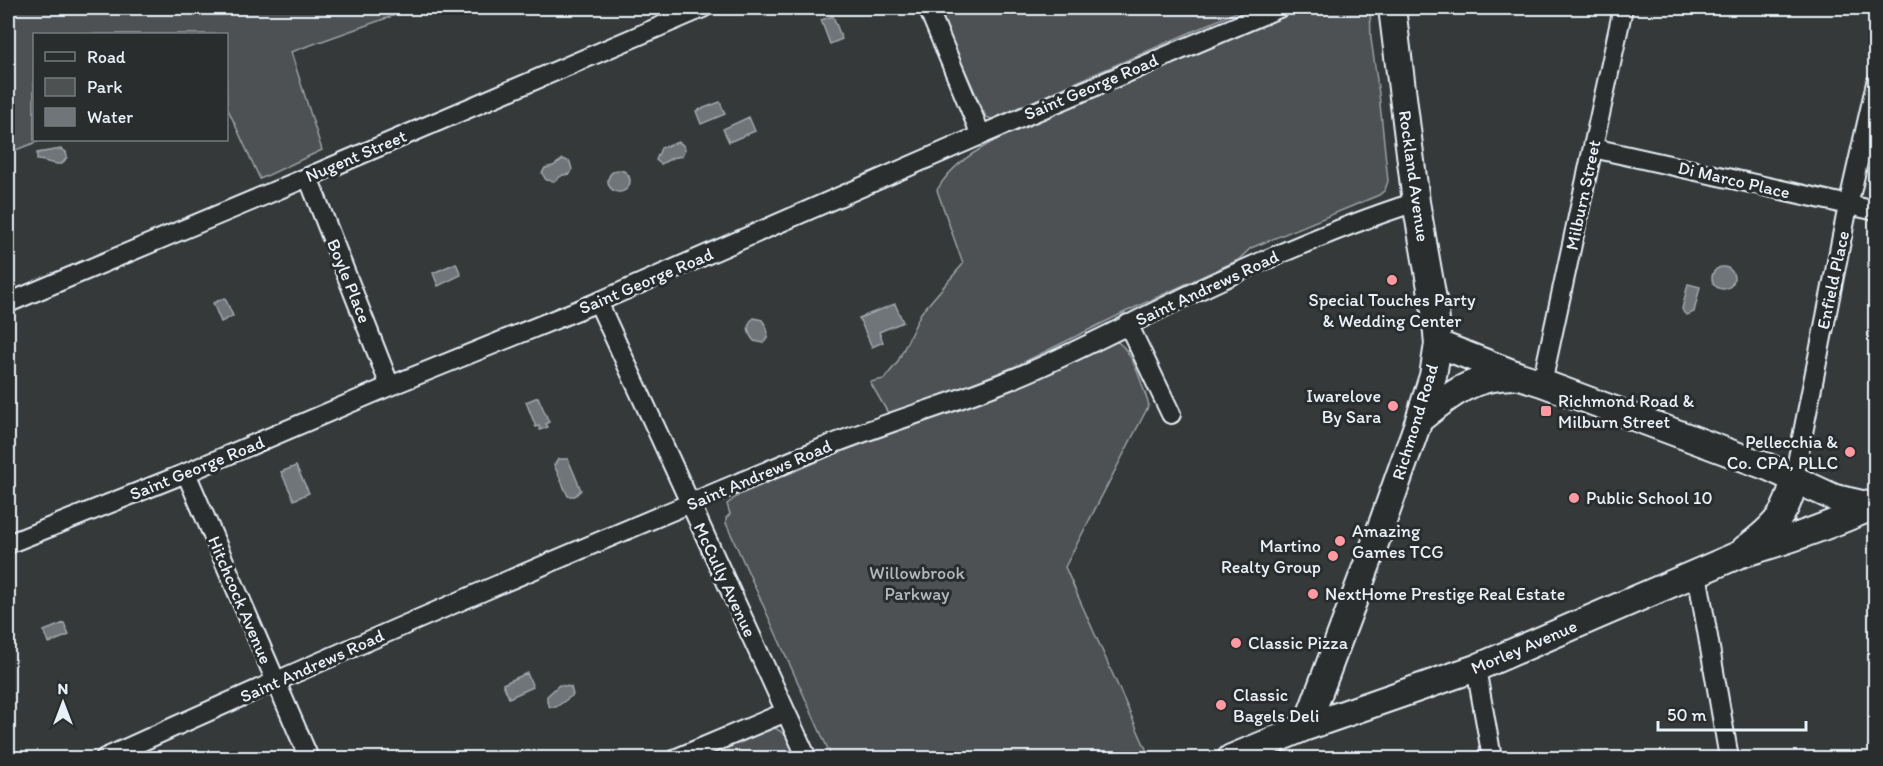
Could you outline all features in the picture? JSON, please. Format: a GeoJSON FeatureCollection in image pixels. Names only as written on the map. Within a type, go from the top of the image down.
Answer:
{"type":"FeatureCollection","features":[{"type":"Feature","properties":{"kind":"street","name":"Nugent Street"},"geometry":{"type":"LineString","coordinates":[[8,303],[703,8]]}},
{"type":"Feature","properties":{"kind":"street"},"geometry":{"type":"LineString","coordinates":[[928,8],[981,135]]}},
{"type":"Feature","properties":{"kind":"street","name":"Saint George Road"},"geometry":{"type":"LineString","coordinates":[[8,544],[186,473],[390,386],[598,302],[1279,8]]}},
{"type":"Feature","properties":{"kind":"street","name":"Rockland Avenue"},"geometry":{"type":"LineString","coordinates":[[1392,8],[1416,202],[1435,311],[1438,344]]}},
{"type":"Feature","properties":{"kind":"street","name":"Milburn Street"},"geometry":{"type":"LineString","coordinates":[[1531,380],[1593,148],[1623,8]]}},
{"type":"Feature","properties":{"kind":"street","name":"Enfield Place"},"geometry":{"type":"LineString","coordinates":[[1794,478],[1875,83]]}},
{"type":"Feature","properties":{"kind":"street","name":"Di Marco Place"},"geometry":{"type":"LineString","coordinates":[[1593,148],[1875,211]]}},
{"type":"Feature","properties":{"kind":"street","name":"Boyle Place"},"geometry":{"type":"LineString","coordinates":[[308,177],[390,386]]}},
{"type":"Feature","properties":{"kind":"street","name":"Saint Andrews Road"},"geometry":{"type":"LineString","coordinates":[[105,759],[274,681],[819,449],[1028,372],[1212,284],[1376,214],[1416,202]]}},
{"type":"Feature","properties":{"kind":"street","name":"McCully Avenue"},"geometry":{"type":"LineString","coordinates":[[598,302],[807,759]]}},
{"type":"Feature","properties":{"kind":"street"},"geometry":{"type":"LineString","coordinates":[[1128,324],[1171,414]]}},
{"type":"Feature","properties":{"kind":"street","name":"Richmond Road"},"geometry":{"type":"LineString","coordinates":[[1306,727],[1419,420],[1433,376],[1438,344],[1794,478],[1835,498],[1874,507]]}},
{"type":"Feature","properties":{"kind":"street"},"geometry":{"type":"LineString","coordinates":[[1419,420],[1458,390],[1470,384],[1496,377],[1531,380]]}},
{"type":"Feature","properties":{"kind":"street","name":"Hitchcock Avenue"},"geometry":{"type":"LineString","coordinates":[[186,473],[309,759]]}},
{"type":"Feature","properties":{"kind":"street","name":"Morley Avenue"},"geometry":{"type":"LineString","coordinates":[[1738,555],[1762,537],[1778,519],[1788,504],[1794,478]]}},
{"type":"Feature","properties":{"kind":"street","name":"Morley Avenue"},"geometry":{"type":"LineString","coordinates":[[1306,727],[1476,668],[1738,555],[1775,545],[1874,507]]}},
{"type":"Feature","properties":{"kind":"street"},"geometry":{"type":"LineString","coordinates":[[1696,573],[1729,759]]}},
{"type":"Feature","properties":{"kind":"street"},"geometry":{"type":"LineString","coordinates":[[1476,668],[1492,759]]}},
{"type":"Feature","properties":{"kind":"street"},"geometry":{"type":"LineString","coordinates":[[677,759],[786,712]]}},
{"type":"Feature","properties":{"kind":"street"},"geometry":{"type":"LineString","coordinates":[[1241,756],[1306,727]]}},
{"type":"Feature","properties":{"kind":"green space"},"geometry":{"type":"Polygon","coordinates":[[[8,8],[415,8],[291,52],[322,150],[260,179],[228,109],[228,33],[33,33],[33,141],[39,141],[8,153],[8,8]]]}},
{"type":"Feature","properties":{"kind":"green space"},"geometry":{"type":"Polygon","coordinates":[[[937,8],[1246,8],[992,119],[986,117],[937,8]]]}},
{"type":"Feature","properties":{"kind":"green space"},"geometry":{"type":"Polygon","coordinates":[[[1305,8],[1370,8],[1371,39],[1388,181],[1385,190],[1379,195],[1251,248],[1238,260],[1016,366],[888,413],[870,382],[884,379],[897,363],[921,313],[963,264],[937,190],[956,166],[999,138],[1305,8]]]}},
{"type":"Feature","properties":{"kind":"green space","name":"Willowbrook Parkway"},"geometry":{"type":"Polygon","coordinates":[[[1114,340],[1121,344],[1132,359],[1149,405],[1065,567],[1146,749],[1147,758],[832,758],[726,523],[726,518],[730,514],[727,504],[739,495],[840,452],[939,414],[1114,340]]]}},
{"type":"Feature","properties":{"kind":"green space"},"geometry":{"type":"Polygon","coordinates":[[[772,727],[786,735],[799,758],[693,758],[772,727]]]}},
{"type":"Feature","properties":{"kind":"water"},"geometry":{"type":"Polygon","coordinates":[[[833,16],[842,39],[830,44],[821,20],[833,16]]]}},
{"type":"Feature","properties":{"kind":"water"},"geometry":{"type":"Polygon","coordinates":[[[720,102],[725,114],[701,124],[696,111],[720,102]]]}},
{"type":"Feature","properties":{"kind":"water"},"geometry":{"type":"Polygon","coordinates":[[[749,117],[755,131],[729,142],[723,129],[749,117]]]}},
{"type":"Feature","properties":{"kind":"water"},"geometry":{"type":"Polygon","coordinates":[[[678,142],[685,149],[682,156],[661,164],[656,160],[661,148],[678,142]]]}},
{"type":"Feature","properties":{"kind":"water"},"geometry":{"type":"Polygon","coordinates":[[[61,149],[66,152],[67,157],[62,164],[37,160],[37,153],[61,149]]]}},
{"type":"Feature","properties":{"kind":"water"},"geometry":{"type":"Polygon","coordinates":[[[563,159],[570,162],[572,170],[570,174],[563,175],[554,181],[546,180],[542,173],[545,168],[563,159]]]}},
{"type":"Feature","properties":{"kind":"water"},"geometry":{"type":"Polygon","coordinates":[[[619,170],[627,173],[630,181],[627,189],[619,192],[611,189],[608,181],[611,173],[619,170]]]}},
{"type":"Feature","properties":{"kind":"water"},"geometry":{"type":"Polygon","coordinates":[[[456,263],[461,275],[438,286],[433,273],[456,263]]]}},
{"type":"Feature","properties":{"kind":"water"},"geometry":{"type":"Polygon","coordinates":[[[1723,267],[1731,270],[1734,278],[1731,286],[1723,289],[1715,286],[1712,278],[1715,270],[1723,267]]]}},
{"type":"Feature","properties":{"kind":"water"},"geometry":{"type":"Polygon","coordinates":[[[1688,284],[1700,287],[1694,312],[1687,315],[1682,309],[1688,284]]]}},
{"type":"Feature","properties":{"kind":"water"},"geometry":{"type":"Polygon","coordinates":[[[225,298],[233,316],[221,322],[213,303],[225,298]]]}},
{"type":"Feature","properties":{"kind":"water"},"geometry":{"type":"Polygon","coordinates":[[[895,304],[903,322],[879,332],[883,342],[872,347],[859,318],[895,304]]]}},
{"type":"Feature","properties":{"kind":"water"},"geometry":{"type":"Polygon","coordinates":[[[754,318],[762,320],[767,329],[768,335],[763,343],[754,341],[750,335],[748,326],[754,318]]]}},
{"type":"Feature","properties":{"kind":"water"},"geometry":{"type":"Polygon","coordinates":[[[538,397],[549,422],[546,424],[548,427],[540,430],[539,426],[536,427],[526,402],[538,397]]]}},
{"type":"Feature","properties":{"kind":"water"},"geometry":{"type":"Polygon","coordinates":[[[558,459],[568,459],[581,490],[575,496],[568,496],[554,465],[558,459]]]}},
{"type":"Feature","properties":{"kind":"water"},"geometry":{"type":"Polygon","coordinates":[[[296,466],[309,493],[294,500],[281,472],[296,466]]]}},
{"type":"Feature","properties":{"kind":"water"},"geometry":{"type":"Polygon","coordinates":[[[64,623],[69,635],[49,643],[44,631],[64,623]]]}},
{"type":"Feature","properties":{"kind":"water"},"geometry":{"type":"Polygon","coordinates":[[[527,673],[533,687],[509,698],[503,684],[527,673]]]}},
{"type":"Feature","properties":{"kind":"water"},"geometry":{"type":"Polygon","coordinates":[[[559,685],[571,687],[573,695],[556,707],[550,707],[547,696],[559,685]]]}},
{"type":"Feature","properties":{"kind":"place","name":"Special Touches Party & Wedding Center"},"geometry":{"type":"Point","coordinates":[1392,280]}},
{"type":"Feature","properties":{"kind":"place","name":"Iwarelove By Sara"},"geometry":{"type":"Point","coordinates":[1393,406]}},
{"type":"Feature","properties":{"kind":"place","name":"Richmond Road & Milburn Street"},"geometry":{"type":"Point","coordinates":[1546,411]}},
{"type":"Feature","properties":{"kind":"place","name":"Pellecchia & Co. CPA, PLLC"},"geometry":{"type":"Point","coordinates":[1850,452]}},
{"type":"Feature","properties":{"kind":"place","name":"Public School 10"},"geometry":{"type":"Point","coordinates":[1574,498]}},
{"type":"Feature","properties":{"kind":"place","name":"Amazing Games TCG"},"geometry":{"type":"Point","coordinates":[1340,541]}},
{"type":"Feature","properties":{"kind":"place","name":"Martino Realty Group"},"geometry":{"type":"Point","coordinates":[1333,556]}},
{"type":"Feature","properties":{"kind":"place","name":"NextHome Prestige Real Estate"},"geometry":{"type":"Point","coordinates":[1313,594]}},
{"type":"Feature","properties":{"kind":"place","name":"Classic Pizza"},"geometry":{"type":"Point","coordinates":[1236,643]}},
{"type":"Feature","properties":{"kind":"place","name":"Classic Bagels Deli"},"geometry":{"type":"Point","coordinates":[1221,705]}}]}
